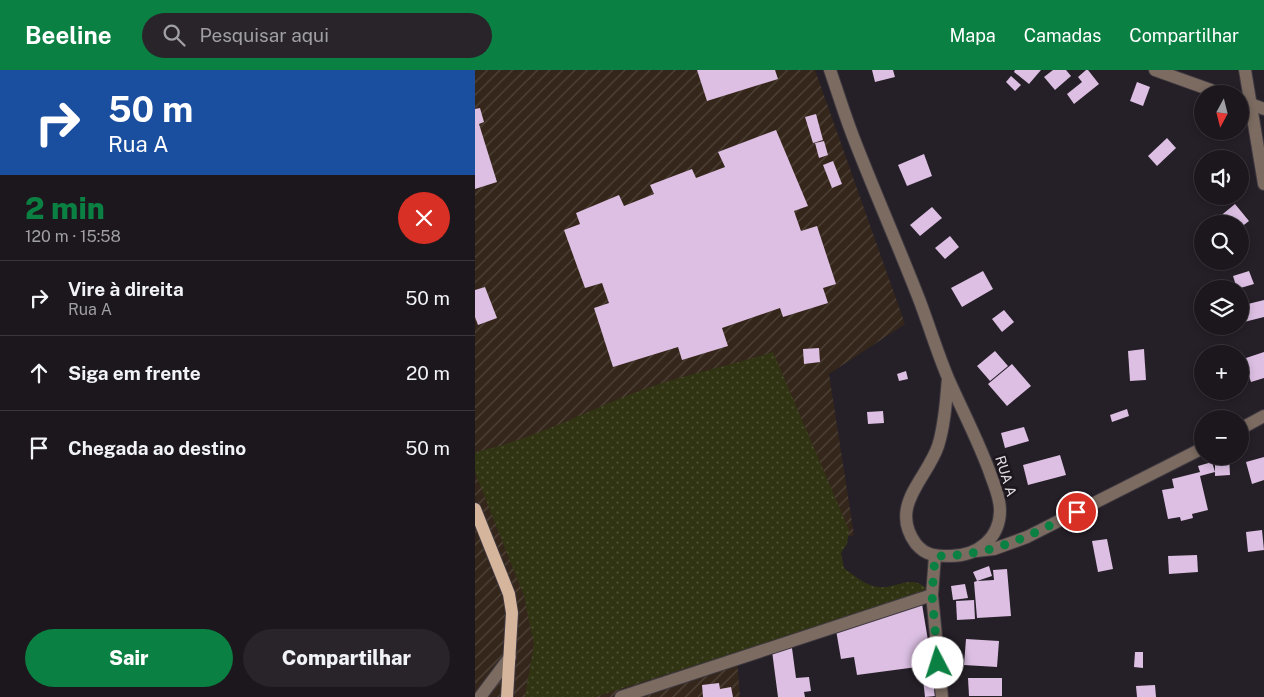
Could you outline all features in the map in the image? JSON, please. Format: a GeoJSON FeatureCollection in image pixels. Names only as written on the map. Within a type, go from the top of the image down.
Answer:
{"type":"FeatureCollection","features":[{"type":"Feature","properties":{"kind":"main road"},"geometry":{"type":"LineString","coordinates":[[475,509],[509,594],[512,613],[507,697]]}},
{"type":"Feature","properties":{"kind":"street","name":"RUA A"},"geometry":{"type":"LineString","coordinates":[[830,70],[853,137],[919,300],[948,378],[980,446],[999,499],[996,531],[989,540],[974,552]]}},
{"type":"Feature","properties":{"kind":"street"},"geometry":{"type":"LineString","coordinates":[[1155,70],[1197,85]]}},
{"type":"Feature","properties":{"kind":"street"},"geometry":{"type":"LineString","coordinates":[[1245,70],[1245,85]]}},
{"type":"Feature","properties":{"kind":"street"},"geometry":{"type":"LineString","coordinates":[[1249,103],[1264,109]]}},
{"type":"Feature","properties":{"kind":"street"},"geometry":{"type":"LineString","coordinates":[[1249,119],[1264,184]]}},
{"type":"Feature","properties":{"kind":"street","name":"RUA A"},"geometry":{"type":"LineString","coordinates":[[935,556],[927,553],[916,543],[909,527],[907,513],[909,497],[934,456],[940,439],[948,378]]}},
{"type":"Feature","properties":{"kind":"street"},"geometry":{"type":"LineString","coordinates":[[1249,424],[1264,416]]}},
{"type":"Feature","properties":{"kind":"street"},"geometry":{"type":"LineString","coordinates":[[941,697],[932,595],[935,556],[959,556],[994,549],[1027,537],[1194,453]]}},
{"type":"Feature","properties":{"kind":"street"},"geometry":{"type":"LineString","coordinates":[[621,697],[932,595]]}},
{"type":"Feature","properties":{"kind":"street"},"geometry":{"type":"LineString","coordinates":[[480,697],[510,657]]}},
{"type":"Feature","properties":{"kind":"shaded area"},"geometry":{"type":"Polygon","coordinates":[[[475,70],[815,70],[905,324],[829,374],[854,535],[824,544],[855,620],[737,659],[740,697],[475,697],[475,70]]]}},
{"type":"Feature","properties":{"kind":"green space"},"geometry":{"type":"Polygon","coordinates":[[[773,352],[849,530],[847,544],[841,553],[844,568],[869,585],[885,587],[915,582],[926,588],[927,592],[595,697],[525,697],[534,644],[524,596],[475,472],[475,452],[537,433],[655,385],[773,352]]]}},
{"type":"Feature","properties":{"kind":"building"},"geometry":{"type":"Polygon","coordinates":[[[697,70],[775,70],[778,79],[707,101],[697,70]]]}},
{"type":"Feature","properties":{"kind":"building"},"geometry":{"type":"Polygon","coordinates":[[[872,70],[893,70],[895,77],[875,82],[872,70]]]}},
{"type":"Feature","properties":{"kind":"building"},"geometry":{"type":"Polygon","coordinates":[[[1015,70],[1041,70],[1029,84],[1014,72],[1015,70]]]}},
{"type":"Feature","properties":{"kind":"building"},"geometry":{"type":"Polygon","coordinates":[[[1053,70],[1066,70],[1071,76],[1055,90],[1044,77],[1053,70]]]}},
{"type":"Feature","properties":{"kind":"building"},"geometry":{"type":"Polygon","coordinates":[[[1086,70],[1099,84],[1074,104],[1067,94],[1082,82],[1078,77],[1086,70]]]}},
{"type":"Feature","properties":{"kind":"building"},"geometry":{"type":"Polygon","coordinates":[[[1011,76],[1021,85],[1015,91],[1006,82],[1011,76]]]}},
{"type":"Feature","properties":{"kind":"building"},"geometry":{"type":"Polygon","coordinates":[[[1137,82],[1150,87],[1143,106],[1130,101],[1137,82]]]}},
{"type":"Feature","properties":{"kind":"building"},"geometry":{"type":"Polygon","coordinates":[[[480,108],[484,122],[479,124],[497,182],[475,189],[475,109],[480,108]]]}},
{"type":"Feature","properties":{"kind":"building"},"geometry":{"type":"Polygon","coordinates":[[[816,114],[823,140],[813,143],[805,117],[816,114]]]}},
{"type":"Feature","properties":{"kind":"building"},"geometry":{"type":"Polygon","coordinates":[[[776,130],[808,206],[794,211],[801,231],[817,226],[836,284],[823,288],[828,303],[783,317],[780,308],[722,328],[728,346],[682,360],[678,347],[613,367],[594,308],[609,303],[602,283],[585,288],[564,230],[580,224],[576,213],[619,195],[624,206],[654,194],[650,185],[692,169],[696,178],[725,167],[718,152],[776,130]]]}},
{"type":"Feature","properties":{"kind":"building"},"geometry":{"type":"Polygon","coordinates":[[[1167,138],[1176,148],[1157,166],[1148,156],[1167,138]]]}},
{"type":"Feature","properties":{"kind":"building"},"geometry":{"type":"Polygon","coordinates":[[[824,141],[828,155],[819,158],[815,143],[824,141]]]}},
{"type":"Feature","properties":{"kind":"building"},"geometry":{"type":"Polygon","coordinates":[[[924,154],[932,176],[907,186],[898,165],[924,154]]]}},
{"type":"Feature","properties":{"kind":"building"},"geometry":{"type":"Polygon","coordinates":[[[833,161],[842,184],[832,188],[823,165],[833,161]]]}},
{"type":"Feature","properties":{"kind":"building"},"geometry":{"type":"Polygon","coordinates":[[[1236,205],[1244,215],[1222,215],[1236,205]]]}},
{"type":"Feature","properties":{"kind":"building"},"geometry":{"type":"Polygon","coordinates":[[[932,207],[942,218],[920,236],[910,225],[932,207]]]}},
{"type":"Feature","properties":{"kind":"building"},"geometry":{"type":"Polygon","coordinates":[[[950,236],[959,247],[945,259],[935,248],[950,236]]]}},
{"type":"Feature","properties":{"kind":"building"},"geometry":{"type":"Polygon","coordinates":[[[983,271],[993,289],[962,307],[951,288],[983,271]]]}},
{"type":"Feature","properties":{"kind":"building"},"geometry":{"type":"Polygon","coordinates":[[[1249,271],[1254,284],[1249,285],[1249,280],[1234,280],[1233,276],[1249,271]]]}},
{"type":"Feature","properties":{"kind":"building"},"geometry":{"type":"Polygon","coordinates":[[[485,287],[497,318],[478,325],[475,317],[475,290],[485,287]]]}},
{"type":"Feature","properties":{"kind":"building"},"geometry":{"type":"Polygon","coordinates":[[[1264,300],[1264,317],[1249,321],[1249,304],[1264,300]]]}},
{"type":"Feature","properties":{"kind":"building"},"geometry":{"type":"Polygon","coordinates":[[[1004,310],[1014,322],[1002,332],[992,319],[1004,310]]]}},
{"type":"Feature","properties":{"kind":"building"},"geometry":{"type":"Polygon","coordinates":[[[819,348],[820,362],[804,364],[803,349],[819,348]]]}},
{"type":"Feature","properties":{"kind":"building"},"geometry":{"type":"Polygon","coordinates":[[[1144,349],[1146,380],[1130,381],[1128,351],[1144,349]]]}},
{"type":"Feature","properties":{"kind":"building"},"geometry":{"type":"Polygon","coordinates":[[[995,351],[1008,366],[990,381],[977,366],[995,351]]]}},
{"type":"Feature","properties":{"kind":"building"},"geometry":{"type":"Polygon","coordinates":[[[1264,352],[1264,378],[1251,382],[1249,376],[1249,357],[1264,352]]]}},
{"type":"Feature","properties":{"kind":"building"},"geometry":{"type":"Polygon","coordinates":[[[1012,364],[1031,386],[1007,406],[988,384],[1012,364]]]}},
{"type":"Feature","properties":{"kind":"building"},"geometry":{"type":"Polygon","coordinates":[[[906,371],[908,379],[899,381],[897,374],[906,371]]]}},
{"type":"Feature","properties":{"kind":"building"},"geometry":{"type":"Polygon","coordinates":[[[1127,409],[1129,416],[1112,422],[1110,415],[1127,409]]]}},
{"type":"Feature","properties":{"kind":"building"},"geometry":{"type":"Polygon","coordinates":[[[883,411],[884,423],[868,424],[867,412],[883,411]]]}},
{"type":"Feature","properties":{"kind":"building"},"geometry":{"type":"Polygon","coordinates":[[[1024,427],[1029,441],[1005,448],[1001,433],[1024,427]]]}},
{"type":"Feature","properties":{"kind":"building"},"geometry":{"type":"Polygon","coordinates":[[[1060,455],[1066,475],[1028,485],[1023,465],[1060,455]]]}},
{"type":"Feature","properties":{"kind":"building"},"geometry":{"type":"Polygon","coordinates":[[[1264,457],[1264,480],[1252,484],[1247,465],[1249,465],[1249,461],[1264,457]]]}},
{"type":"Feature","properties":{"kind":"building"},"geometry":{"type":"Polygon","coordinates":[[[1213,465],[1215,472],[1200,476],[1208,510],[1192,514],[1193,518],[1181,521],[1180,517],[1168,519],[1162,490],[1174,488],[1172,479],[1200,472],[1198,466],[1213,465]]]}},
{"type":"Feature","properties":{"kind":"building"},"geometry":{"type":"Polygon","coordinates":[[[1215,465],[1229,465],[1230,475],[1215,476],[1215,465]]]}},
{"type":"Feature","properties":{"kind":"building"},"geometry":{"type":"Polygon","coordinates":[[[1262,530],[1264,550],[1248,552],[1246,532],[1262,530]]]}},
{"type":"Feature","properties":{"kind":"building"},"geometry":{"type":"Polygon","coordinates":[[[1107,539],[1113,569],[1098,572],[1092,541],[1107,539]]]}},
{"type":"Feature","properties":{"kind":"building"},"geometry":{"type":"Polygon","coordinates":[[[1197,555],[1198,572],[1169,574],[1168,556],[1197,555]]]}},
{"type":"Feature","properties":{"kind":"building"},"geometry":{"type":"Polygon","coordinates":[[[989,566],[992,576],[977,581],[973,572],[989,566]]]}},
{"type":"Feature","properties":{"kind":"building"},"geometry":{"type":"Polygon","coordinates":[[[1007,569],[1011,616],[977,618],[974,582],[994,580],[993,570],[1007,569]]]}},
{"type":"Feature","properties":{"kind":"building"},"geometry":{"type":"Polygon","coordinates":[[[965,584],[968,598],[953,600],[951,586],[965,584]]]}},
{"type":"Feature","properties":{"kind":"building"},"geometry":{"type":"Polygon","coordinates":[[[974,600],[975,619],[957,620],[956,601],[974,600]]]}},
{"type":"Feature","properties":{"kind":"building"},"geometry":{"type":"Polygon","coordinates":[[[922,604],[932,665],[857,675],[854,657],[841,659],[836,630],[922,604]]]}},
{"type":"Feature","properties":{"kind":"building"},"geometry":{"type":"Polygon","coordinates":[[[966,639],[999,641],[997,667],[964,665],[966,639]]]}},
{"type":"Feature","properties":{"kind":"building"},"geometry":{"type":"Polygon","coordinates":[[[792,648],[796,678],[809,677],[811,691],[804,692],[805,697],[778,697],[772,651],[792,648]]]}},
{"type":"Feature","properties":{"kind":"building"},"geometry":{"type":"Polygon","coordinates":[[[1135,652],[1143,652],[1143,668],[1134,667],[1135,652]]]}},
{"type":"Feature","properties":{"kind":"building"},"geometry":{"type":"Polygon","coordinates":[[[933,678],[935,696],[925,697],[923,679],[933,678]]]}},
{"type":"Feature","properties":{"kind":"building"},"geometry":{"type":"Polygon","coordinates":[[[968,678],[1002,678],[1002,696],[969,696],[968,678]]]}},
{"type":"Feature","properties":{"kind":"building"},"geometry":{"type":"Polygon","coordinates":[[[719,683],[720,689],[731,687],[733,697],[703,697],[702,685],[719,683]]]}},
{"type":"Feature","properties":{"kind":"building"},"geometry":{"type":"Polygon","coordinates":[[[1155,685],[1156,697],[1137,697],[1136,686],[1155,685]]]}},
{"type":"Feature","properties":{"kind":"route"},"geometry":{"type":"LineString","coordinates":[[938,663],[932,595],[935,556],[959,556],[994,549],[1027,537],[1077,512]]}}]}
